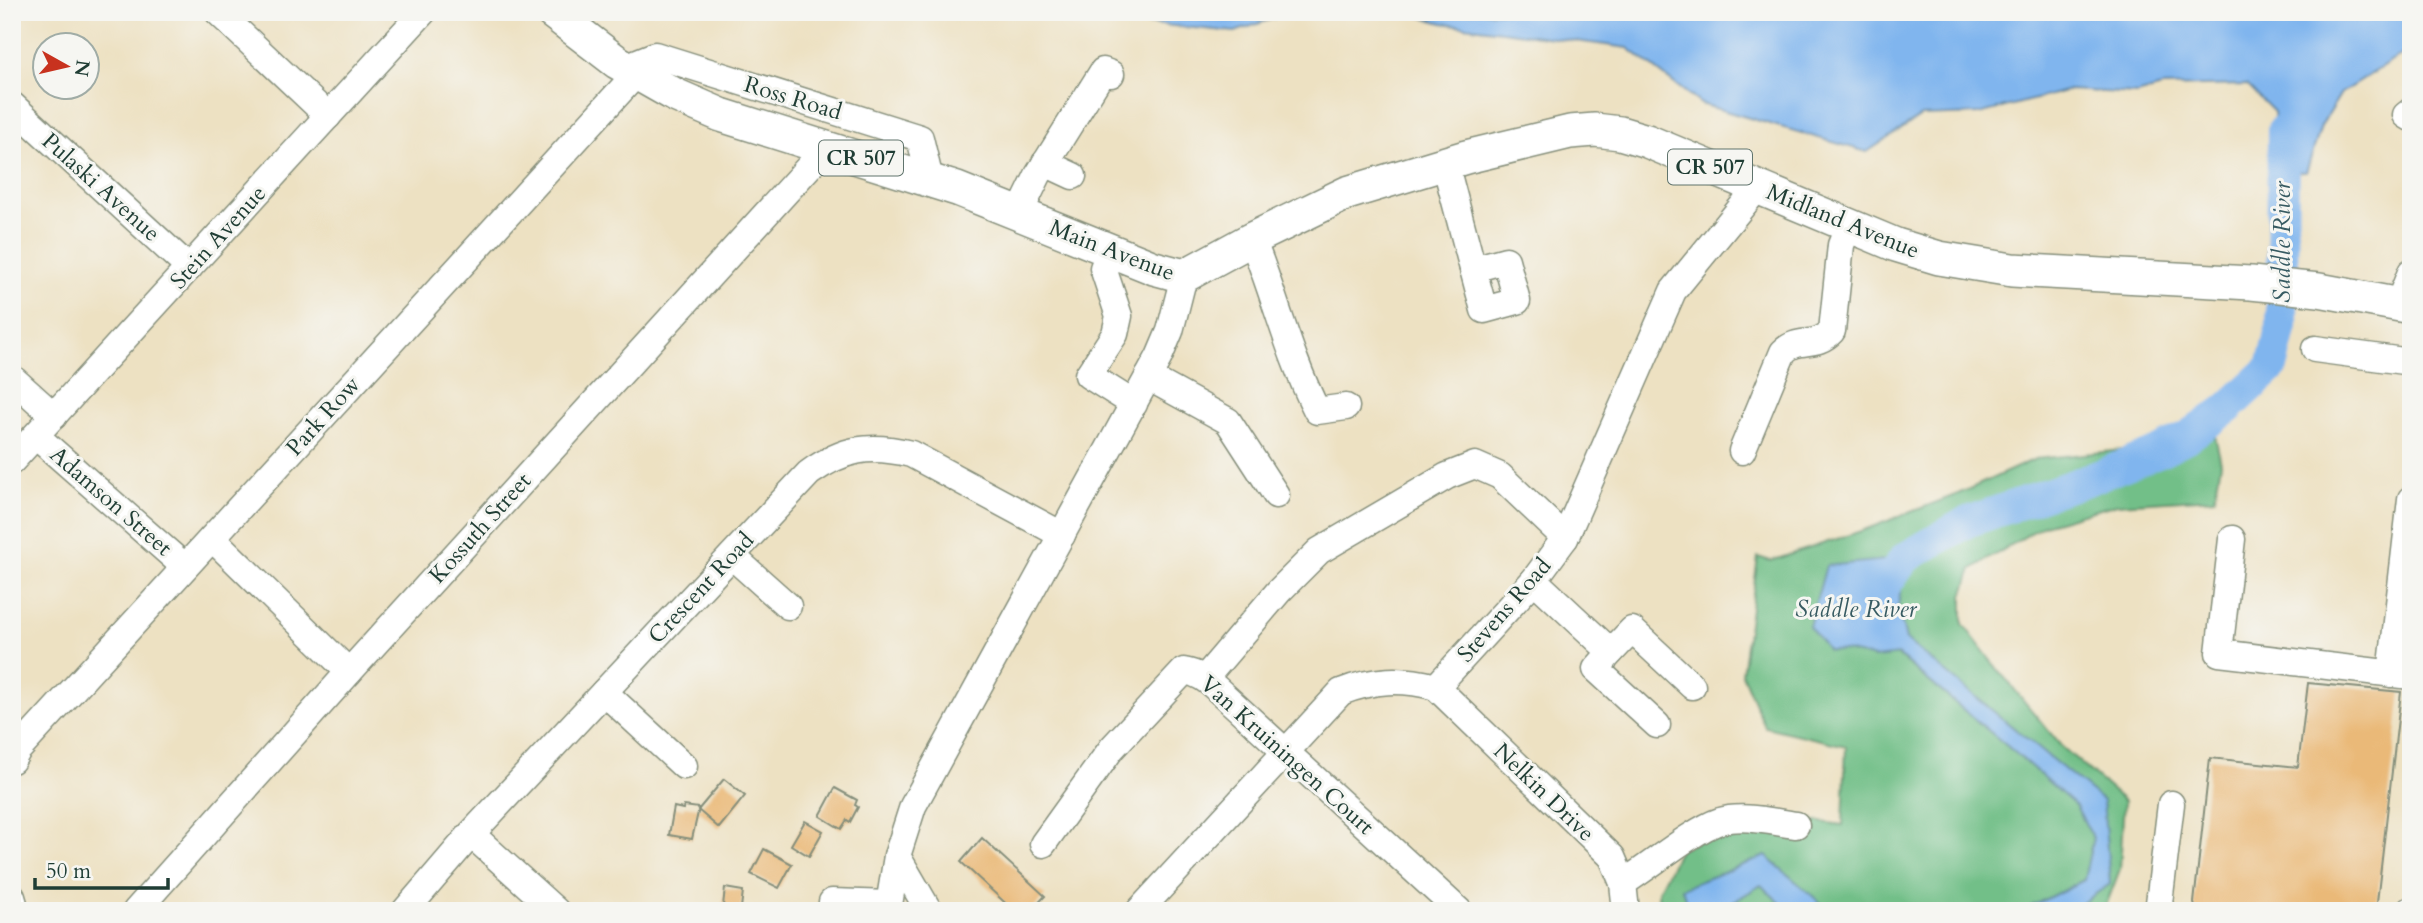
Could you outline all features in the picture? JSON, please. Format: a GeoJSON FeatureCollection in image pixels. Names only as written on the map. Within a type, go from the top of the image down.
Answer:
{"type":"FeatureCollection","features":[{"type":"Feature","properties":{"kind":"main road","name":"Main Avenue"},"geometry":{"type":"LineString","coordinates":[[552,12],[630,70],[677,96],[721,115],[930,180],[1110,252],[1184,276]]}},
{"type":"Feature","properties":{"kind":"main road","name":"Midland Avenue"},"geometry":{"type":"LineString","coordinates":[[1184,276],[1252,239],[1347,193],[1446,163],[1570,132],[1595,130],[1620,133],[1647,141],[1896,245],[1975,266],[2301,288],[2404,306]]}},
{"type":"Feature","properties":{"kind":"street"},"geometry":{"type":"LineString","coordinates":[[218,12],[328,116]]}},
{"type":"Feature","properties":{"kind":"street","name":"Stein Avenue"},"geometry":{"type":"LineString","coordinates":[[12,461],[423,12]]}},
{"type":"Feature","properties":{"kind":"street","name":"Ross Road"},"geometry":{"type":"LineString","coordinates":[[630,70],[655,55],[920,138],[930,180]]}},
{"type":"Feature","properties":{"kind":"street","name":"Park Row"},"geometry":{"type":"LineString","coordinates":[[12,760],[630,70]]}},
{"type":"Feature","properties":{"kind":"street"},"geometry":{"type":"LineString","coordinates":[[1019,214],[1045,163],[1103,71],[1111,74]]}},
{"type":"Feature","properties":{"kind":"street","name":"Pulaski Avenue"},"geometry":{"type":"LineString","coordinates":[[12,105],[189,268]]}},
{"type":"Feature","properties":{"kind":"street"},"geometry":{"type":"LineString","coordinates":[[2411,111],[2406,115],[2411,118]]}},
{"type":"Feature","properties":{"kind":"street","name":"Kossuth Street"},"geometry":{"type":"LineString","coordinates":[[136,911],[349,672],[827,147]]}},
{"type":"Feature","properties":{"kind":"street"},"geometry":{"type":"LineString","coordinates":[[1045,163],[1073,176]]}},
{"type":"Feature","properties":{"kind":"street"},"geometry":{"type":"LineString","coordinates":[[1446,163],[1473,269]]}},
{"type":"Feature","properties":{"kind":"street","name":"Stevens Road"},"geometry":{"type":"LineString","coordinates":[[1436,687],[1534,580],[1565,538],[1673,291],[1758,187]]}},
{"type":"Feature","properties":{"kind":"street"},"geometry":{"type":"LineString","coordinates":[[1742,451],[1783,352],[1798,342],[1817,342],[1832,331],[1841,245],[1849,225]]}},
{"type":"Feature","properties":{"kind":"street"},"geometry":{"type":"LineString","coordinates":[[1252,239],[1269,282],[1285,336],[1317,411],[1346,407]]}},
{"type":"Feature","properties":{"kind":"street"},"geometry":{"type":"LineString","coordinates":[[1110,252],[1103,268],[1119,316],[1115,334],[1088,375],[1134,404]]}},
{"type":"Feature","properties":{"kind":"street"},"geometry":{"type":"LineString","coordinates":[[2404,306],[2411,272]]}},
{"type":"Feature","properties":{"kind":"street","name":"Main Avenue"},"geometry":{"type":"LineString","coordinates":[[888,907],[897,856],[913,806],[1148,377],[1170,331],[1184,276]]}},
{"type":"Feature","properties":{"kind":"street"},"geometry":{"type":"LineString","coordinates":[[2315,349],[2411,362]]}},
{"type":"Feature","properties":{"kind":"street"},"geometry":{"type":"LineString","coordinates":[[1148,377],[1228,421],[1276,495]]}},
{"type":"Feature","properties":{"kind":"street","name":"Adamson Street"},"geometry":{"type":"LineString","coordinates":[[12,378],[54,416]]}},
{"type":"Feature","properties":{"kind":"street","name":"Adamson Street"},"geometry":{"type":"LineString","coordinates":[[36,436],[185,567]]}},
{"type":"Feature","properties":{"kind":"street","name":"Crescent Road"},"geometry":{"type":"LineString","coordinates":[[405,911],[471,834],[809,473],[824,462],[845,452],[868,448],[911,454],[1062,535]]}},
{"type":"Feature","properties":{"kind":"street"},"geometry":{"type":"LineString","coordinates":[[1205,678],[1279,590],[1319,551],[1447,476],[1475,466],[1500,476],[1565,538]]}},
{"type":"Feature","properties":{"kind":"street"},"geometry":{"type":"LineString","coordinates":[[2232,539],[2219,653],[2401,675],[2411,499]]}},
{"type":"Feature","properties":{"kind":"street"},"geometry":{"type":"LineString","coordinates":[[212,538],[349,672]]}},
{"type":"Feature","properties":{"kind":"street"},"geometry":{"type":"LineString","coordinates":[[732,556],[788,606]]}},
{"type":"Feature","properties":{"kind":"street"},"geometry":{"type":"LineString","coordinates":[[1534,580],[1611,652]]}},
{"type":"Feature","properties":{"kind":"street"},"geometry":{"type":"LineString","coordinates":[[1657,725],[1595,669],[1633,630],[1692,686]]}},
{"type":"Feature","properties":{"kind":"street","name":"Van Kruiningen Court"},"geometry":{"type":"LineString","coordinates":[[1042,844],[1112,748],[1184,671],[1205,678],[1459,911]]}},
{"type":"Feature","properties":{"kind":"street"},"geometry":{"type":"LineString","coordinates":[[1139,911],[1340,692],[1364,683],[1392,680],[1415,681],[1436,687]]}},
{"type":"Feature","properties":{"kind":"street","name":"Nelkin Drive"},"geometry":{"type":"LineString","coordinates":[[1436,687],[1612,857],[1623,883],[1626,911]]}},
{"type":"Feature","properties":{"kind":"street"},"geometry":{"type":"LineString","coordinates":[[604,692],[684,766]]}},
{"type":"Feature","properties":{"kind":"street"},"geometry":{"type":"LineString","coordinates":[[2162,911],[2159,903],[2171,804]]}},
{"type":"Feature","properties":{"kind":"street"},"geometry":{"type":"LineString","coordinates":[[1623,883],[1700,831],[1720,821],[1743,818],[1796,825]]}},
{"type":"Feature","properties":{"kind":"street"},"geometry":{"type":"LineString","coordinates":[[471,834],[556,911]]}},
{"type":"Feature","properties":{"kind":"street"},"geometry":{"type":"LineString","coordinates":[[897,856],[929,911]]}},
{"type":"Feature","properties":{"kind":"street"},"geometry":{"type":"LineString","coordinates":[[12,897],[16,911]]}},
{"type":"Feature","properties":{"kind":"street"},"geometry":{"type":"LineString","coordinates":[[832,902],[888,907]]}},
{"type":"Feature","properties":{"kind":"green space"},"geometry":{"type":"Polygon","coordinates":[[[2209,408],[2221,463],[2215,498],[2117,504],[2044,525],[1972,569],[1963,596],[1963,624],[1995,666],[2061,746],[2124,801],[2120,869],[2104,911],[2070,911],[2110,884],[2103,801],[1906,640],[1898,606],[1905,558],[1828,650],[1875,658],[1897,655],[2076,806],[2093,838],[2084,880],[2022,911],[1830,911],[1766,856],[1682,888],[1689,911],[1659,911],[1658,891],[1679,850],[1761,814],[1843,825],[1846,746],[1765,727],[1742,674],[1758,557],[1771,561],[1864,530],[1958,494],[2035,459],[2133,449],[2158,443],[2209,408]]]}},
{"type":"Feature","properties":{"kind":"green space"},"geometry":{"type":"Polygon","coordinates":[[[1761,885],[1789,911],[1718,911],[1761,885]]]}},
{"type":"Feature","properties":{"kind":"water"},"geometry":{"type":"Polygon","coordinates":[[[1029,12],[1291,12],[1235,32],[1029,12]]]}},
{"type":"Feature","properties":{"kind":"water"},"geometry":{"type":"Polygon","coordinates":[[[1405,12],[2411,12],[2411,49],[2341,93],[2322,124],[2306,172],[2278,171],[2274,112],[2247,85],[2162,87],[2137,94],[2069,90],[1979,114],[1921,116],[1867,152],[1701,104],[1628,48],[1442,23],[1405,12]]]}},
{"type":"Feature","properties":{"kind":"water","name":"Saddle River"},"geometry":{"type":"Polygon","coordinates":[[[1905,558],[1898,606],[1906,640],[2103,801],[2110,884],[2070,911],[2022,911],[2084,880],[2093,838],[2076,806],[1898,655],[1875,658],[1828,650],[1809,626],[1826,566],[1905,558]]]}},
{"type":"Feature","properties":{"kind":"water"},"geometry":{"type":"Polygon","coordinates":[[[1766,856],[1830,911],[1789,911],[1761,885],[1718,911],[1689,911],[1682,888],[1766,856]]]}},
{"type":"Feature","properties":{"kind":"building"},"geometry":{"type":"Polygon","coordinates":[[[2308,683],[2401,692],[2376,911],[2196,911],[2194,903],[2210,758],[2298,767],[2308,683]]]}},
{"type":"Feature","properties":{"kind":"building"},"geometry":{"type":"Polygon","coordinates":[[[724,779],[745,796],[719,828],[698,810],[724,779]]]}},
{"type":"Feature","properties":{"kind":"building"},"geometry":{"type":"Polygon","coordinates":[[[835,788],[857,800],[855,805],[858,807],[850,822],[847,820],[841,829],[820,816],[835,788]]]}},
{"type":"Feature","properties":{"kind":"building"},"geometry":{"type":"Polygon","coordinates":[[[684,806],[699,808],[692,839],[669,835],[674,807],[683,809],[684,806]]]}},
{"type":"Feature","properties":{"kind":"building"},"geometry":{"type":"Polygon","coordinates":[[[805,821],[823,831],[809,856],[791,845],[805,821]]]}},
{"type":"Feature","properties":{"kind":"building"},"geometry":{"type":"Polygon","coordinates":[[[982,838],[1045,896],[1031,911],[1014,911],[961,862],[982,838]]]}},
{"type":"Feature","properties":{"kind":"building"},"geometry":{"type":"Polygon","coordinates":[[[764,849],[792,864],[779,888],[751,874],[764,849]]]}},
{"type":"Feature","properties":{"kind":"building"},"geometry":{"type":"Polygon","coordinates":[[[725,888],[743,891],[741,908],[723,906],[725,888]]]}},
{"type":"Feature","properties":{"kind":"waterway","name":"Saddle River"},"geometry":{"type":"LineString","coordinates":[[1881,591],[1905,558],[1967,522],[2090,479],[2158,452],[2189,436],[2227,409],[2272,367],[2282,326],[2283,130]]}}]}
